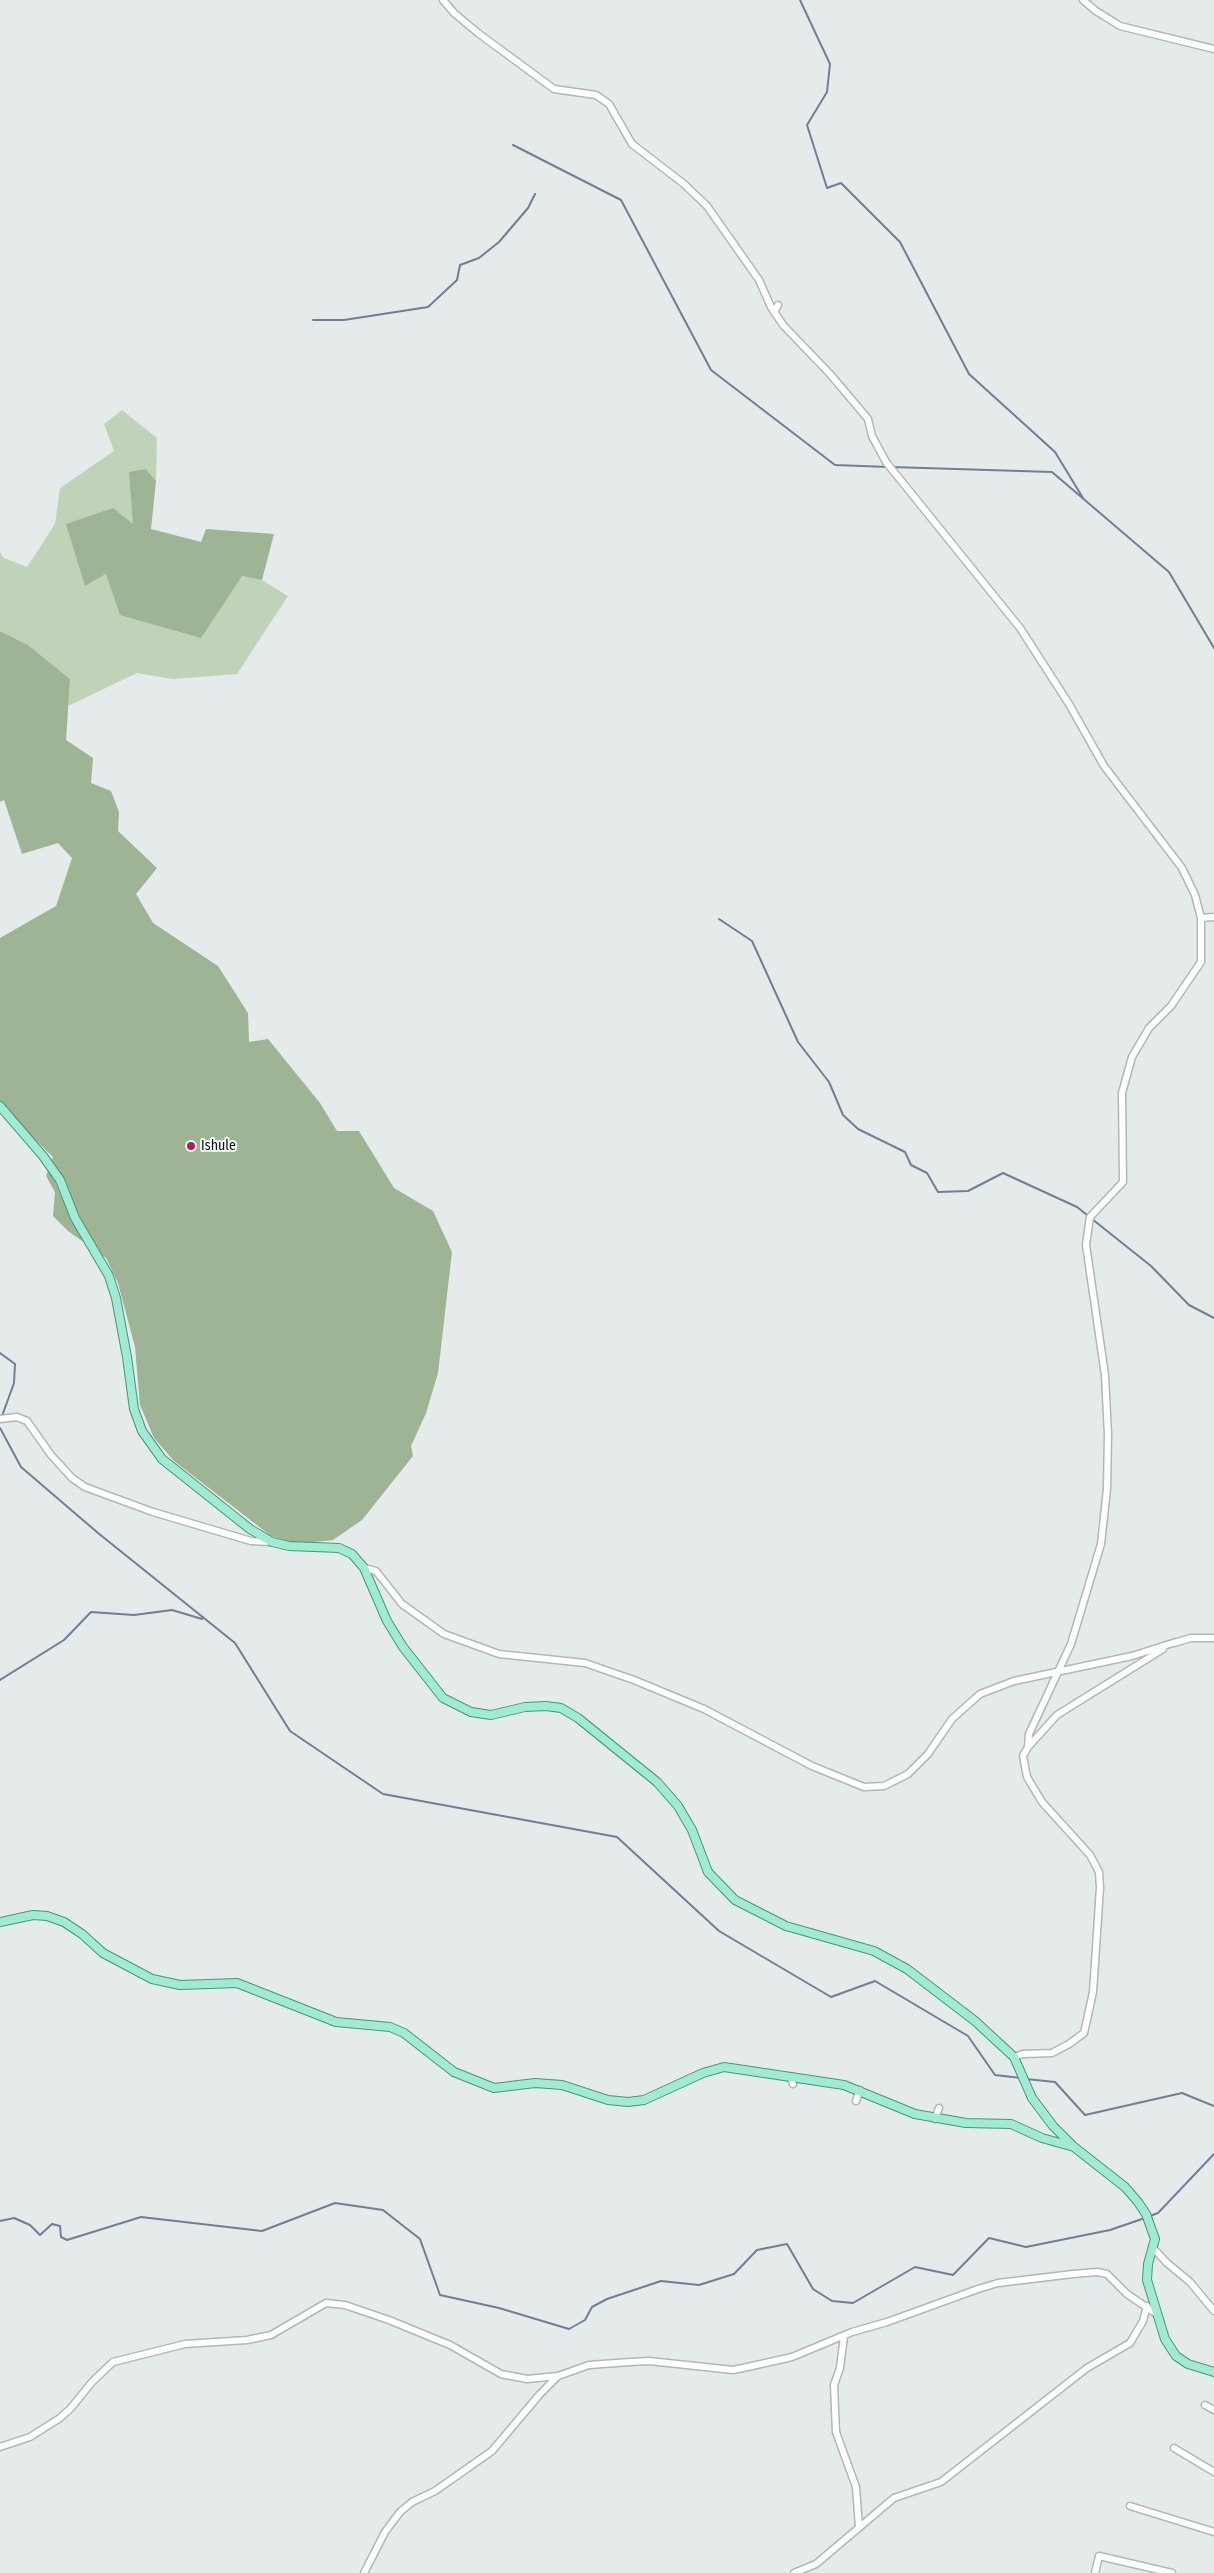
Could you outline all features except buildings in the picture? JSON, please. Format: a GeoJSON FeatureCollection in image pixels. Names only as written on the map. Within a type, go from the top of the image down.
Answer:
{"type":"FeatureCollection","features":[{"type":"Feature","properties":{"kind":"main road"},"geometry":{"type":"LineString","coordinates":[[0,1106],[43,1156],[60,1180],[75,1218],[109,1276],[116,1298],[127,1356],[134,1409],[142,1431],[162,1459],[250,1528],[272,1542],[288,1546],[339,1548],[352,1554],[364,1568],[387,1621],[403,1647],[443,1698],[471,1712],[491,1715],[525,1707],[546,1706],[561,1708],[578,1718],[663,1788],[678,1806],[692,1830],[708,1872],[735,1900],[786,1926],[811,1935],[840,1940],[874,1951],[888,1958],[975,2021],[1014,2057],[1042,2114],[1074,2147],[1125,2187],[1146,2214],[1155,2238],[1147,2280],[1165,2339],[1176,2356],[1188,2364],[1214,2372]]}},
{"type":"Feature","properties":{"kind":"main road"},"geometry":{"type":"LineString","coordinates":[[0,1922],[33,1915],[48,1916],[64,1922],[82,1934],[102,1953],[152,1979],[180,1984],[237,1983],[336,2022],[390,2027],[404,2033],[454,2072],[494,2088],[535,2083],[562,2085],[608,2100],[628,2102],[644,2100],[703,2073],[724,2066],[792,2080],[844,2085],[915,2114],[935,2118],[1011,2124],[1042,2138],[1074,2147]]}},
{"type":"Feature","properties":{"kind":"street"},"geometry":{"type":"LineString","coordinates":[[442,0],[478,33],[554,88],[596,95],[609,104],[632,144],[684,184],[706,206],[758,280],[783,326],[830,374],[868,419],[872,436],[886,462],[1020,628],[1069,704],[1104,766],[1182,868],[1195,895],[1201,918],[1201,962],[1170,1006],[1149,1028],[1132,1057],[1122,1093],[1123,1182],[1090,1217],[1086,1245],[1105,1375],[1108,1436],[1107,1489],[1101,1544],[1070,1644],[1029,1734],[1028,1747],[1023,1760],[1027,1777],[1047,1808],[1090,1855],[1098,1872],[1100,1888],[1093,1992],[1084,2033],[1052,2053],[1023,2054],[1014,2057]]}},
{"type":"Feature","properties":{"kind":"street"},"geometry":{"type":"LineString","coordinates":[[1083,0],[1096,11],[1120,26],[1214,49]]}},
{"type":"Feature","properties":{"kind":"street"},"geometry":{"type":"LineString","coordinates":[[774,312],[778,305]]}},
{"type":"Feature","properties":{"kind":"street"},"geometry":{"type":"LineString","coordinates":[[1201,918],[1214,917]]}},
{"type":"Feature","properties":{"kind":"street"},"geometry":{"type":"LineString","coordinates":[[1,1419],[17,1418],[27,1421],[51,1455],[72,1478],[86,1487],[153,1512],[251,1541],[272,1542]]}},
{"type":"Feature","properties":{"kind":"street"},"geometry":{"type":"LineString","coordinates":[[364,1568],[376,1572],[402,1604],[444,1634],[498,1654],[585,1662],[704,1709],[812,1766],[864,1787],[884,1786],[908,1774],[928,1754],[952,1719],[980,1694],[1014,1682],[1132,1656],[1191,1638],[1214,1638]]}},
{"type":"Feature","properties":{"kind":"street"},"geometry":{"type":"LineString","coordinates":[[1028,1747],[1057,1715],[1176,1642]]}},
{"type":"Feature","properties":{"kind":"street"},"geometry":{"type":"LineString","coordinates":[[856,2101],[860,2090]]}},
{"type":"Feature","properties":{"kind":"street"},"geometry":{"type":"LineString","coordinates":[[935,2118],[939,2108]]}},
{"type":"Feature","properties":{"kind":"street"},"geometry":{"type":"LineString","coordinates":[[1152,2247],[1167,2263],[1190,2282],[1214,2311]]}},
{"type":"Feature","properties":{"kind":"street"},"geometry":{"type":"LineString","coordinates":[[0,2447],[30,2436],[60,2418],[71,2408],[92,2382],[113,2362],[186,2344],[247,2340],[271,2335],[326,2303],[345,2305],[447,2344],[509,2377],[528,2379],[558,2376],[589,2365],[649,2361],[733,2370],[792,2357],[844,2336],[998,2283],[1073,2274],[1096,2272],[1107,2274],[1127,2294],[1158,2315]]}},
{"type":"Feature","properties":{"kind":"street"},"geometry":{"type":"LineString","coordinates":[[794,2573],[816,2564],[894,2498],[941,2482],[1087,2368],[1130,2343],[1144,2321],[1147,2306]]}},
{"type":"Feature","properties":{"kind":"street"},"geometry":{"type":"LineString","coordinates":[[844,2336],[840,2368],[834,2385],[836,2432],[856,2487],[858,2527]]}},
{"type":"Feature","properties":{"kind":"street"},"geometry":{"type":"LineString","coordinates":[[364,2573],[400,2512],[412,2502],[435,2491],[492,2451],[510,2428],[558,2376]]}},
{"type":"Feature","properties":{"kind":"street"},"geometry":{"type":"LineString","coordinates":[[1205,2405],[1214,2410]]}},
{"type":"Feature","properties":{"kind":"street"},"geometry":{"type":"LineString","coordinates":[[502,2424],[510,2428]]}},
{"type":"Feature","properties":{"kind":"street"},"geometry":{"type":"LineString","coordinates":[[1174,2448],[1214,2472]]}},
{"type":"Feature","properties":{"kind":"street"},"geometry":{"type":"LineString","coordinates":[[1130,2506],[1214,2532]]}},
{"type":"Feature","properties":{"kind":"street"},"geometry":{"type":"LineString","coordinates":[[1095,2573],[1098,2556],[1172,2573]]}},
{"type":"Feature","properties":{"kind":"green space"},"geometry":{"type":"Polygon","coordinates":[[[122,410],[157,438],[156,481],[146,469],[134,524],[85,586],[106,574],[242,576],[262,580],[288,596],[237,674],[173,679],[137,673],[68,706],[70,679],[28,645],[0,631],[0,552],[4,558],[27,567],[55,524],[60,488],[114,451],[104,424],[122,410]]]}},
{"type":"Feature","properties":{"kind":"green space"},"geometry":{"type":"Polygon","coordinates":[[[146,469],[156,481],[151,529],[201,542],[206,529],[274,534],[262,580],[242,576],[201,638],[120,615],[106,574],[85,586],[66,524],[113,508],[133,524],[129,472],[146,469]]]}},
{"type":"Feature","properties":{"kind":"green space"},"geometry":{"type":"Polygon","coordinates":[[[0,631],[28,645],[70,679],[66,740],[93,758],[91,783],[111,791],[119,812],[118,831],[157,868],[136,894],[153,923],[218,966],[248,1013],[249,1042],[268,1039],[320,1103],[337,1131],[359,1131],[394,1188],[433,1211],[452,1252],[438,1373],[426,1413],[411,1446],[413,1456],[362,1520],[333,1540],[296,1544],[271,1536],[174,1461],[154,1438],[140,1405],[135,1347],[118,1283],[106,1258],[68,1231],[53,1216],[55,1192],[46,1176],[53,1157],[0,1105],[0,938],[56,906],[72,858],[58,843],[22,854],[4,800],[0,802],[0,631]]]}},
{"type":"Feature","properties":{"kind":"waterway"},"geometry":{"type":"LineString","coordinates":[[800,0],[830,64],[827,92],[807,125],[827,188],[841,183],[900,242],[969,374],[1055,452],[1083,498]]}},
{"type":"Feature","properties":{"kind":"waterway"},"geometry":{"type":"LineString","coordinates":[[513,145],[621,200],[711,370],[835,465],[888,467]]}},
{"type":"Feature","properties":{"kind":"waterway"},"geometry":{"type":"LineString","coordinates":[[313,320],[344,320],[428,307],[457,280],[460,265],[479,258],[499,242],[528,208],[535,194]]}},
{"type":"Feature","properties":{"kind":"waterway"},"geometry":{"type":"LineString","coordinates":[[892,467],[1052,472],[1169,572],[1214,648]]}},
{"type":"Feature","properties":{"kind":"waterway"},"geometry":{"type":"LineString","coordinates":[[719,919],[752,941],[798,1042],[829,1082],[843,1115],[858,1129],[905,1152],[911,1165],[927,1173],[938,1192],[968,1191],[1003,1173],[1077,1207],[1151,1266],[1189,1305],[1214,1318]]}},
{"type":"Feature","properties":{"kind":"waterway"},"geometry":{"type":"LineString","coordinates":[[0,1353],[15,1364],[14,1383],[2,1416]]}},
{"type":"Feature","properties":{"kind":"waterway"},"geometry":{"type":"LineString","coordinates":[[0,1428],[21,1467],[98,1533],[235,1643],[290,1731],[383,1794],[617,1837],[719,1931],[831,1997],[875,1981],[968,2036],[995,2075],[1021,2078]]}},
{"type":"Feature","properties":{"kind":"waterway"},"geometry":{"type":"LineString","coordinates":[[0,1680],[64,1640],[91,1612],[134,1615],[172,1610],[202,1619]]}},
{"type":"Feature","properties":{"kind":"waterway"},"geometry":{"type":"LineString","coordinates":[[1026,2079],[1055,2082],[1085,2115],[1182,2093],[1214,2106]]}},
{"type":"Feature","properties":{"kind":"waterway"},"geometry":{"type":"LineString","coordinates":[[1150,2216],[1158,2213],[1214,2154]]}},
{"type":"Feature","properties":{"kind":"waterway"},"geometry":{"type":"LineString","coordinates":[[0,2221],[14,2218],[30,2225],[40,2235],[52,2224],[60,2226],[61,2237],[67,2240],[141,2217],[262,2231],[335,2203],[383,2210],[420,2239],[440,2295],[499,2308],[569,2329],[585,2320],[592,2307],[607,2299],[661,2281],[699,2285],[734,2274],[757,2250],[787,2244],[813,2289],[832,2301],[853,2303],[915,2267],[953,2275],[989,2238],[1026,2247],[1110,2230],[1145,2218]]}},
{"type":"Feature","properties":{"kind":"place","name":"Ishule"},"geometry":{"type":"Point","coordinates":[191,1146]}}]}
